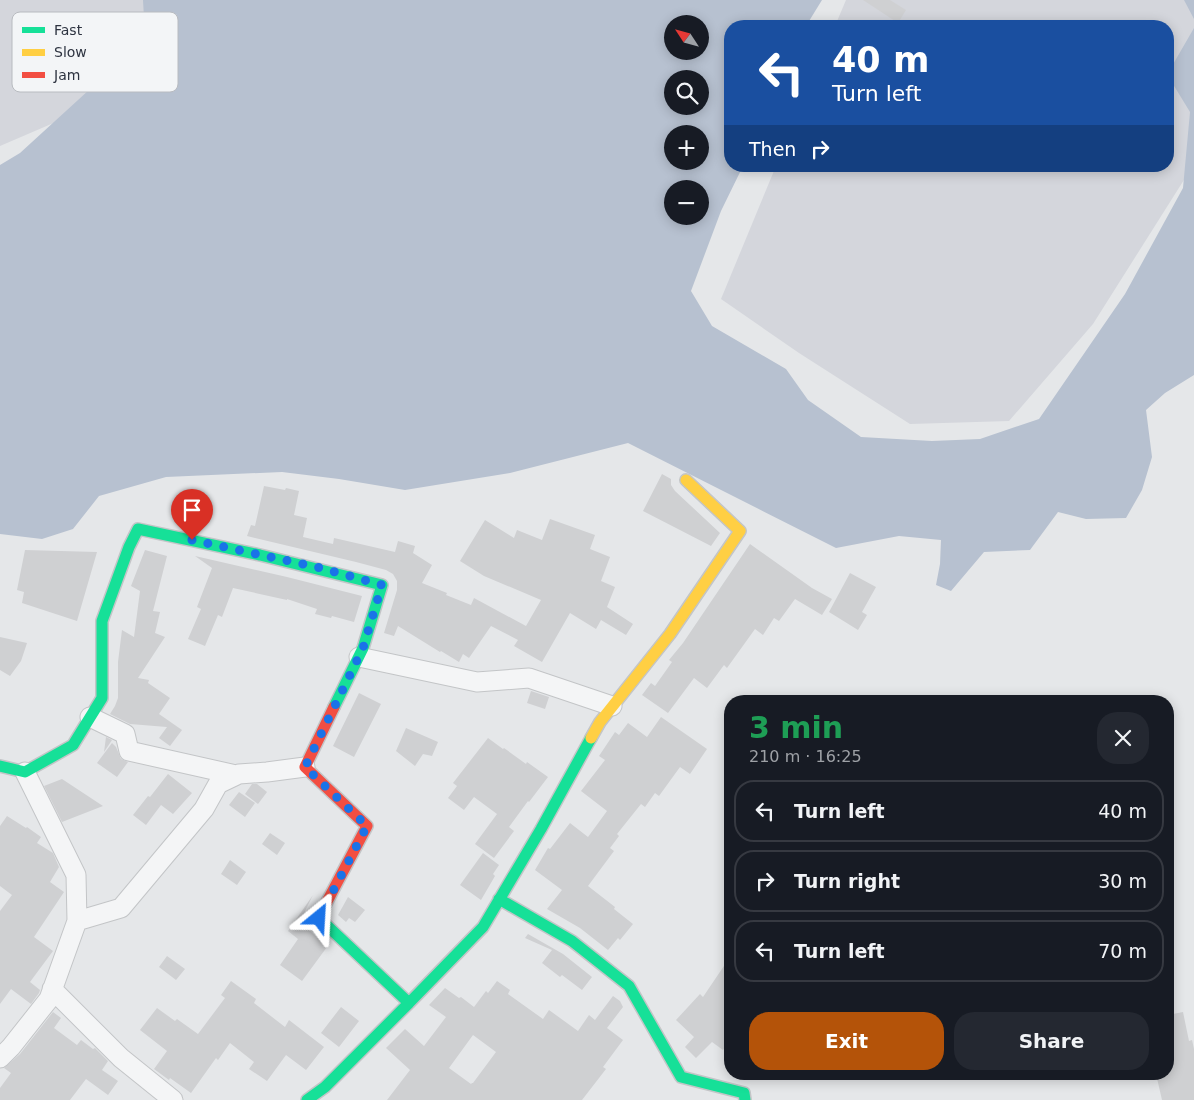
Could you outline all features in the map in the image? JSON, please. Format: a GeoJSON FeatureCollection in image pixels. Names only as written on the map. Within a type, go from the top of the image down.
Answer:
{"type":"FeatureCollection","features":[{"type":"Feature","properties":{"kind":"street"},"geometry":{"type":"LineString","coordinates":[[307,1100],[325,1087],[483,926],[541,829],[600,722],[670,634],[740,531],[686,480]]}},
{"type":"Feature","properties":{"kind":"street"},"geometry":{"type":"LineString","coordinates":[[0,766],[25,772],[73,745],[102,698],[102,621],[129,547],[138,528],[321,568],[382,585],[363,648],[305,767]]}},
{"type":"Feature","properties":{"kind":"street"},"geometry":{"type":"LineString","coordinates":[[359,657],[477,682],[529,678],[612,706]]}},
{"type":"Feature","properties":{"kind":"street"},"geometry":{"type":"LineString","coordinates":[[90,717],[125,734],[129,751],[236,775]]}},
{"type":"Feature","properties":{"kind":"street"},"geometry":{"type":"LineString","coordinates":[[77,920],[121,908],[204,809],[218,784],[239,774],[305,767]]}},
{"type":"Feature","properties":{"kind":"street"},"geometry":{"type":"LineString","coordinates":[[305,767],[367,826],[319,918],[409,1003]]}},
{"type":"Feature","properties":{"kind":"street"},"geometry":{"type":"LineString","coordinates":[[0,1058],[11,1047],[48,999],[77,920],[76,875],[25,772]]}},
{"type":"Feature","properties":{"kind":"street"},"geometry":{"type":"LineString","coordinates":[[499,899],[572,941],[629,986],[681,1077],[744,1093],[745,1100]]}},
{"type":"Feature","properties":{"kind":"street"},"geometry":{"type":"LineString","coordinates":[[52,989],[121,1058],[173,1100]]}},
{"type":"Feature","properties":{"kind":"shaded area"},"geometry":{"type":"Polygon","coordinates":[[[0,0],[166,0],[162,12],[12,12],[12,92],[126,92],[0,146],[0,0]]]}},
{"type":"Feature","properties":{"kind":"shaded area"},"geometry":{"type":"Polygon","coordinates":[[[846,0],[1194,0],[1194,164],[1093,324],[1009,421],[910,424],[799,353],[721,299],[774,172],[1174,172],[1174,20],[838,20],[846,0]]]}},
{"type":"Feature","properties":{"kind":"water"},"geometry":{"type":"Polygon","coordinates":[[[143,0],[822,0],[810,20],[724,20],[724,172],[740,172],[721,211],[691,291],[712,326],[786,369],[808,400],[861,437],[932,441],[980,439],[1039,419],[1125,294],[1183,188],[1190,112],[1174,86],[1174,63],[1194,28],[1194,375],[1165,393],[1146,410],[1152,457],[1142,490],[1126,518],[1086,519],[1058,512],[1030,550],[984,552],[951,591],[936,585],[940,564],[941,540],[899,536],[836,548],[628,443],[510,473],[405,490],[282,472],[166,477],[99,496],[73,529],[42,539],[0,534],[0,165],[20,153],[87,92],[178,92],[178,12],[144,12],[143,0]]]}},
{"type":"Feature","properties":{"kind":"water"},"geometry":{"type":"Polygon","coordinates":[[[1184,0],[1194,0],[1194,19],[1184,0]]]}},
{"type":"Feature","properties":{"kind":"building"},"geometry":{"type":"Polygon","coordinates":[[[863,0],[890,0],[906,10],[900,20],[893,20],[863,0]]]}},
{"type":"Feature","properties":{"kind":"building"},"geometry":{"type":"Polygon","coordinates":[[[662,474],[671,479],[671,485],[675,491],[720,533],[711,546],[643,511],[662,474]]]}},
{"type":"Feature","properties":{"kind":"building"},"geometry":{"type":"Polygon","coordinates":[[[264,486],[299,491],[294,515],[307,518],[303,537],[333,544],[334,538],[395,552],[398,541],[415,546],[413,553],[432,565],[422,583],[471,605],[474,598],[526,626],[541,600],[484,576],[460,561],[485,520],[514,538],[517,530],[542,540],[550,519],[595,535],[590,549],[610,557],[601,581],[615,587],[607,607],[633,624],[626,635],[601,620],[596,629],[570,613],[542,662],[514,646],[518,640],[491,626],[469,658],[463,654],[459,662],[398,626],[394,636],[384,633],[397,590],[397,581],[393,574],[386,570],[356,562],[247,536],[251,525],[255,526],[264,486]]]}},
{"type":"Feature","properties":{"kind":"building"},"geometry":{"type":"Polygon","coordinates":[[[750,544],[812,588],[832,599],[822,615],[795,599],[779,621],[774,618],[763,635],[755,629],[727,668],[724,665],[707,688],[694,678],[668,713],[642,695],[651,683],[655,686],[672,662],[669,660],[683,643],[750,544]]]}},
{"type":"Feature","properties":{"kind":"building"},"geometry":{"type":"Polygon","coordinates":[[[25,550],[97,552],[77,621],[22,603],[24,592],[17,590],[25,550]]]}},
{"type":"Feature","properties":{"kind":"building"},"geometry":{"type":"Polygon","coordinates":[[[145,550],[167,556],[153,611],[160,612],[155,633],[165,637],[138,678],[149,680],[148,683],[170,698],[159,714],[182,730],[170,746],[159,738],[167,727],[130,724],[110,714],[118,698],[118,662],[122,630],[134,637],[140,591],[131,586],[145,550]]]}},
{"type":"Feature","properties":{"kind":"building"},"geometry":{"type":"Polygon","coordinates":[[[195,556],[362,596],[354,622],[315,614],[317,609],[287,599],[233,588],[222,617],[218,615],[205,646],[188,639],[201,609],[197,607],[212,568],[195,556]]]}},
{"type":"Feature","properties":{"kind":"building"},"geometry":{"type":"Polygon","coordinates":[[[850,573],[876,587],[862,612],[867,615],[858,630],[829,612],[850,573]]]}},
{"type":"Feature","properties":{"kind":"building"},"geometry":{"type":"Polygon","coordinates":[[[0,637],[27,643],[21,661],[10,676],[0,670],[0,637]]]}},
{"type":"Feature","properties":{"kind":"building"},"geometry":{"type":"Polygon","coordinates":[[[531,691],[549,697],[545,709],[527,703],[531,691]]]}},
{"type":"Feature","properties":{"kind":"building"},"geometry":{"type":"Polygon","coordinates":[[[359,693],[381,704],[354,757],[333,746],[359,693]]]}},
{"type":"Feature","properties":{"kind":"building"},"geometry":{"type":"Polygon","coordinates":[[[661,717],[707,749],[690,774],[680,767],[659,796],[655,793],[645,807],[641,804],[617,834],[619,836],[610,848],[614,851],[588,886],[633,924],[620,940],[618,938],[608,950],[580,928],[547,909],[562,890],[535,870],[548,848],[550,849],[570,823],[588,837],[607,811],[581,791],[605,760],[599,756],[615,732],[619,735],[628,723],[647,737],[661,717]]]}},
{"type":"Feature","properties":{"kind":"building"},"geometry":{"type":"Polygon","coordinates":[[[406,728],[438,742],[432,756],[423,754],[415,766],[396,751],[406,728]]]}},
{"type":"Feature","properties":{"kind":"building"},"geometry":{"type":"Polygon","coordinates":[[[106,737],[112,740],[104,752],[106,737]]]}},
{"type":"Feature","properties":{"kind":"building"},"geometry":{"type":"Polygon","coordinates":[[[488,738],[548,777],[509,827],[514,831],[494,858],[475,844],[497,814],[474,797],[464,810],[448,798],[457,786],[453,783],[488,738]]]}},
{"type":"Feature","properties":{"kind":"building"},"geometry":{"type":"Polygon","coordinates":[[[112,743],[116,747],[121,759],[128,762],[117,777],[97,763],[112,743]]]}},
{"type":"Feature","properties":{"kind":"building"},"geometry":{"type":"Polygon","coordinates":[[[168,774],[192,793],[173,814],[161,805],[146,825],[133,815],[168,774]]]}},
{"type":"Feature","properties":{"kind":"building"},"geometry":{"type":"Polygon","coordinates":[[[62,779],[103,806],[62,822],[44,786],[62,779]]]}},
{"type":"Feature","properties":{"kind":"building"},"geometry":{"type":"Polygon","coordinates":[[[252,784],[257,784],[267,792],[258,804],[245,794],[252,784]]]}},
{"type":"Feature","properties":{"kind":"building"},"geometry":{"type":"Polygon","coordinates":[[[239,792],[255,803],[245,817],[229,805],[239,792]]]}},
{"type":"Feature","properties":{"kind":"building"},"geometry":{"type":"Polygon","coordinates":[[[7,816],[41,837],[37,843],[53,853],[59,867],[50,882],[64,892],[34,937],[53,951],[30,982],[40,990],[31,1004],[11,989],[0,1004],[0,911],[12,895],[0,886],[0,826],[7,816]]]}},
{"type":"Feature","properties":{"kind":"building"},"geometry":{"type":"Polygon","coordinates":[[[270,833],[285,843],[277,855],[262,844],[270,833]]]}},
{"type":"Feature","properties":{"kind":"building"},"geometry":{"type":"Polygon","coordinates":[[[483,853],[499,865],[481,900],[460,885],[483,853]]]}},
{"type":"Feature","properties":{"kind":"building"},"geometry":{"type":"Polygon","coordinates":[[[230,860],[246,872],[237,885],[221,874],[230,860]]]}},
{"type":"Feature","properties":{"kind":"building"},"geometry":{"type":"Polygon","coordinates":[[[313,895],[305,911],[304,921],[308,929],[327,947],[302,981],[280,965],[298,939],[288,931],[313,895]]]}},
{"type":"Feature","properties":{"kind":"building"},"geometry":{"type":"Polygon","coordinates":[[[348,897],[365,910],[355,922],[349,918],[346,922],[338,915],[348,897]]]}},
{"type":"Feature","properties":{"kind":"building"},"geometry":{"type":"Polygon","coordinates":[[[528,934],[563,954],[592,977],[582,990],[562,975],[560,977],[542,963],[552,950],[525,938],[528,934]]]}},
{"type":"Feature","properties":{"kind":"building"},"geometry":{"type":"Polygon","coordinates":[[[167,956],[185,969],[176,980],[159,967],[167,956]]]}},
{"type":"Feature","properties":{"kind":"building"},"geometry":{"type":"Polygon","coordinates":[[[724,966],[724,1049],[723,1050],[712,1042],[696,1058],[685,1047],[694,1037],[676,1020],[700,994],[703,997],[724,966]]]}},
{"type":"Feature","properties":{"kind":"building"},"geometry":{"type":"Polygon","coordinates":[[[231,981],[256,999],[254,1003],[285,1027],[289,1020],[324,1047],[306,1070],[286,1055],[267,1081],[249,1069],[254,1062],[230,1043],[218,1060],[216,1058],[191,1093],[154,1069],[167,1051],[140,1030],[157,1008],[198,1034],[225,998],[221,995],[231,981]]]}},
{"type":"Feature","properties":{"kind":"building"},"geometry":{"type":"Polygon","coordinates":[[[497,981],[510,990],[508,994],[543,1019],[549,1010],[578,1031],[589,1015],[595,1020],[613,996],[620,1001],[623,1007],[607,1028],[623,1040],[603,1067],[606,1069],[582,1100],[387,1100],[410,1070],[386,1048],[405,1029],[424,1046],[446,1017],[429,1005],[445,988],[474,1007],[486,991],[488,993],[497,981]],[[473,1035],[449,1068],[471,1084],[496,1052],[473,1035]]]}},
{"type":"Feature","properties":{"kind":"building"},"geometry":{"type":"Polygon","coordinates":[[[341,1007],[359,1021],[339,1047],[321,1033],[341,1007]]]}},
{"type":"Feature","properties":{"kind":"building"},"geometry":{"type":"Polygon","coordinates":[[[53,1012],[61,1018],[54,1028],[77,1045],[81,1040],[93,1049],[95,1048],[108,1061],[102,1070],[118,1081],[108,1095],[86,1079],[70,1100],[0,1100],[0,1088],[11,1073],[4,1068],[20,1054],[53,1012]]]}},
{"type":"Feature","properties":{"kind":"building"},"geometry":{"type":"Polygon","coordinates":[[[1183,1012],[1189,1041],[1192,1040],[1194,1049],[1194,1100],[1162,1100],[1157,1080],[1174,1080],[1174,1014],[1183,1012]]]}},
{"type":"Feature","properties":{"kind":"traffic: fast"},"geometry":{"type":"LineString","coordinates":[[0,766],[25,772],[73,745],[102,698],[102,621],[129,547],[138,529],[260,555],[382,585],[363,648],[334,707]]}},
{"type":"Feature","properties":{"kind":"traffic: fast"},"geometry":{"type":"LineString","coordinates":[[409,1003],[483,927],[541,829],[591,738]]}},
{"type":"Feature","properties":{"kind":"traffic: fast"},"geometry":{"type":"LineString","coordinates":[[499,899],[572,941],[629,986],[681,1077],[744,1093],[745,1100]]}},
{"type":"Feature","properties":{"kind":"traffic: fast"},"geometry":{"type":"LineString","coordinates":[[307,1100],[325,1087],[409,1003],[319,918],[321,913]]}},
{"type":"Feature","properties":{"kind":"traffic: slow"},"geometry":{"type":"LineString","coordinates":[[591,738],[600,722],[670,634],[740,531],[686,480]]}},
{"type":"Feature","properties":{"kind":"traffic: jam"},"geometry":{"type":"LineString","coordinates":[[321,913],[367,826],[305,767],[334,707]]}},
{"type":"Feature","properties":{"kind":"route"},"geometry":{"type":"LineString","coordinates":[[192,540],[321,568],[382,585],[363,648],[305,767],[367,826],[319,918]]}}]}
